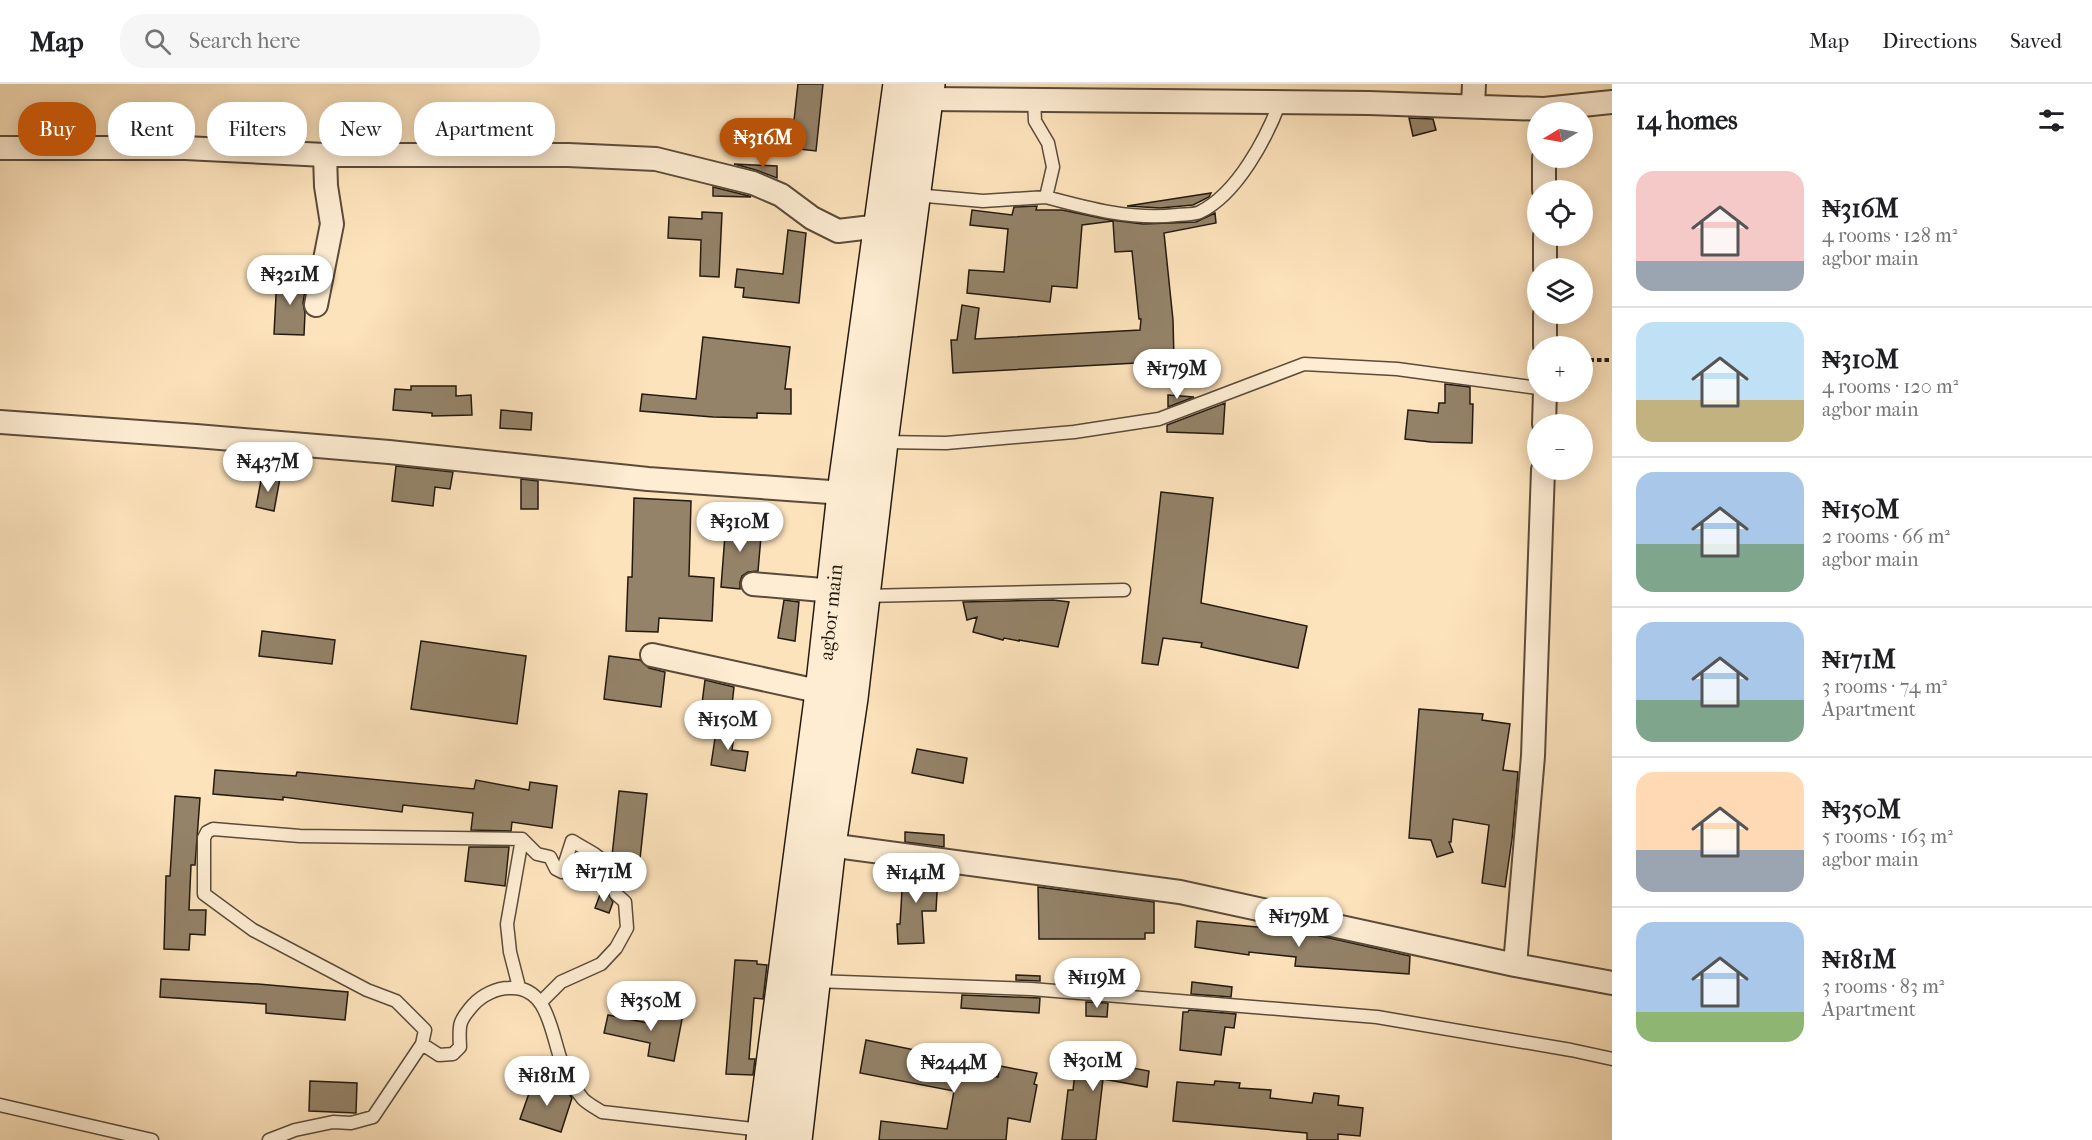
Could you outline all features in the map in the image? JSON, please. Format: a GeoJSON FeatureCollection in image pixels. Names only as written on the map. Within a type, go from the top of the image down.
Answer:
{"type":"FeatureCollection","features":[{"type":"Feature","properties":{"kind":"main road","name":"agbor main"},"geometry":{"type":"LineString","coordinates":[[775,1137],[837,695],[848,594],[881,442],[914,195],[918,89]]}},
{"type":"Feature","properties":{"kind":"main road","name":"agbor main"},"geometry":{"type":"LineString","coordinates":[[848,594],[844,493],[880,226],[918,89]]}},
{"type":"Feature","properties":{"kind":"main road","name":"agbor main"},"geometry":{"type":"LineString","coordinates":[[775,1137],[814,981],[830,845],[837,695]]}},
{"type":"Feature","properties":{"kind":"street"},"geometry":{"type":"LineString","coordinates":[[918,89],[1034,100],[1280,102],[1474,95],[1527,107]]}},
{"type":"Feature","properties":{"kind":"street"},"geometry":{"type":"LineString","coordinates":[[1593,105],[1612,102]]}},
{"type":"Feature","properties":{"kind":"street"},"geometry":{"type":"LineString","coordinates":[[0,148],[185,148],[319,156]]}},
{"type":"Feature","properties":{"kind":"street"},"geometry":{"type":"LineString","coordinates":[[402,156],[568,155],[656,159],[753,183],[781,195],[817,221],[838,231],[880,226]]}},
{"type":"Feature","properties":{"kind":"street"},"geometry":{"type":"LineString","coordinates":[[316,305],[332,224],[326,186],[325,156]]}},
{"type":"Feature","properties":{"kind":"street"},"geometry":{"type":"LineString","coordinates":[[0,422],[389,452],[648,479],[844,493]]}},
{"type":"Feature","properties":{"kind":"street"},"geometry":{"type":"LineString","coordinates":[[1515,965],[1533,756],[1543,480]]}},
{"type":"Feature","properties":{"kind":"street"},"geometry":{"type":"LineString","coordinates":[[753,584],[848,594]]}},
{"type":"Feature","properties":{"kind":"street"},"geometry":{"type":"LineString","coordinates":[[652,655],[837,695]]}},
{"type":"Feature","properties":{"kind":"street"},"geometry":{"type":"LineString","coordinates":[[830,845],[1180,892],[1515,965],[1612,983]]}},
{"type":"Feature","properties":{"kind":"lane"},"geometry":{"type":"LineString","coordinates":[[1034,100],[1035,121],[1048,142],[1053,167],[1046,197]]}},
{"type":"Feature","properties":{"kind":"lane"},"geometry":{"type":"LineString","coordinates":[[914,195],[983,201],[1046,197],[1103,212],[1132,216],[1199,213],[1224,194],[1242,172],[1270,128],[1280,102]]}},
{"type":"Feature","properties":{"kind":"lane"},"geometry":{"type":"LineString","coordinates":[[881,442],[958,442],[1074,432],[1159,419],[1304,364],[1396,369],[1527,387]]}},
{"type":"Feature","properties":{"kind":"lane"},"geometry":{"type":"LineString","coordinates":[[848,594],[1125,590]]}},
{"type":"Feature","properties":{"kind":"lane"},"geometry":{"type":"LineString","coordinates":[[269,1140],[295,1130],[333,1122],[351,1123],[373,1116],[422,1044],[425,1030],[396,1001],[367,990],[253,930],[204,894],[204,838],[207,832],[213,829],[300,836],[522,839],[537,854],[550,857],[556,869],[562,872],[572,841],[607,863],[614,880],[616,894],[625,902],[627,928],[616,948],[601,964],[561,982],[541,1002]]}},
{"type":"Feature","properties":{"kind":"lane"},"geometry":{"type":"LineString","coordinates":[[519,987],[510,951],[507,924],[522,839]]}},
{"type":"Feature","properties":{"kind":"lane"},"geometry":{"type":"LineString","coordinates":[[814,981],[1032,989],[1377,1017],[1612,1059]]}},
{"type":"Feature","properties":{"kind":"lane"},"geometry":{"type":"LineString","coordinates":[[422,1044],[439,1055],[453,1054],[460,1047],[459,1023],[474,1003],[500,988],[519,987],[529,990],[541,1002],[563,1064],[584,1100],[602,1112],[775,1137]]}},
{"type":"Feature","properties":{"kind":"lane"},"geometry":{"type":"LineString","coordinates":[[0,1105],[152,1140]]}},
{"type":"Feature","properties":{"kind":"path"},"geometry":{"type":"LineString","coordinates":[[1593,360],[1612,360]]}},
{"type":"Feature","properties":{"kind":"building"},"geometry":{"type":"Polygon","coordinates":[[[798,84],[823,84],[816,151],[791,148],[798,84]]]}},
{"type":"Feature","properties":{"kind":"building"},"geometry":{"type":"Polygon","coordinates":[[[1409,118],[1433,119],[1436,130],[1413,136],[1409,118]]]}},
{"type":"Feature","properties":{"kind":"building"},"geometry":{"type":"Polygon","coordinates":[[[734,164],[777,166],[777,178],[756,170],[734,164]]]}},
{"type":"Feature","properties":{"kind":"building"},"geometry":{"type":"Polygon","coordinates":[[[713,187],[749,196],[751,197],[713,196],[713,187]]]}},
{"type":"Feature","properties":{"kind":"building"},"geometry":{"type":"Polygon","coordinates":[[[1211,193],[1209,197],[1193,205],[1160,208],[1127,206],[1211,193]]]}},
{"type":"Feature","properties":{"kind":"building"},"geometry":{"type":"Polygon","coordinates":[[[1037,206],[1036,210],[1062,210],[1143,224],[1196,222],[1215,213],[1216,223],[1164,233],[1173,320],[1174,361],[953,373],[951,340],[957,340],[962,305],[979,308],[975,339],[1140,330],[1141,319],[1139,319],[1132,251],[1115,252],[1113,221],[1082,225],[1077,288],[1052,286],[1050,302],[967,293],[969,270],[1004,272],[1008,229],[970,225],[972,210],[1012,215],[1014,207],[1037,206]]]}},
{"type":"Feature","properties":{"kind":"building"},"geometry":{"type":"Polygon","coordinates":[[[702,212],[722,213],[719,277],[700,276],[701,240],[668,238],[669,217],[702,219],[702,212]]]}},
{"type":"Feature","properties":{"kind":"building"},"geometry":{"type":"Polygon","coordinates":[[[788,230],[806,233],[799,303],[743,297],[744,288],[735,287],[737,269],[783,274],[788,230]]]}},
{"type":"Feature","properties":{"kind":"building"},"geometry":{"type":"Polygon","coordinates":[[[277,276],[307,278],[303,303],[304,335],[274,334],[277,276]]]}},
{"type":"Feature","properties":{"kind":"building"},"geometry":{"type":"Polygon","coordinates":[[[703,337],[790,347],[785,389],[791,389],[791,414],[757,413],[757,418],[640,411],[642,394],[696,399],[703,337]]]}},
{"type":"Feature","properties":{"kind":"building"},"geometry":{"type":"Polygon","coordinates":[[[1445,384],[1470,387],[1470,404],[1473,404],[1472,443],[1405,439],[1408,410],[1438,413],[1439,403],[1445,403],[1445,384]]]}},
{"type":"Feature","properties":{"kind":"building"},"geometry":{"type":"Polygon","coordinates":[[[411,386],[456,386],[456,396],[471,395],[472,415],[432,416],[432,413],[393,410],[395,389],[411,390],[411,386]]]}},
{"type":"Feature","properties":{"kind":"building"},"geometry":{"type":"Polygon","coordinates":[[[1168,395],[1194,397],[1168,407],[1168,395]]]}},
{"type":"Feature","properties":{"kind":"building"},"geometry":{"type":"Polygon","coordinates":[[[1225,403],[1223,434],[1167,432],[1167,425],[1225,403]]]}},
{"type":"Feature","properties":{"kind":"building"},"geometry":{"type":"Polygon","coordinates":[[[501,410],[532,413],[531,430],[500,428],[501,410]]]}},
{"type":"Feature","properties":{"kind":"building"},"geometry":{"type":"Polygon","coordinates":[[[396,466],[453,472],[450,489],[435,487],[433,506],[392,501],[396,466]]]}},
{"type":"Feature","properties":{"kind":"building"},"geometry":{"type":"Polygon","coordinates":[[[262,475],[280,478],[274,511],[256,507],[262,475]]]}},
{"type":"Feature","properties":{"kind":"building"},"geometry":{"type":"Polygon","coordinates":[[[521,479],[538,481],[538,509],[521,509],[521,479]]]}},
{"type":"Feature","properties":{"kind":"building"},"geometry":{"type":"Polygon","coordinates":[[[1161,492],[1213,498],[1201,603],[1307,626],[1298,668],[1201,647],[1202,643],[1163,638],[1158,665],[1142,663],[1161,492]]]}},
{"type":"Feature","properties":{"kind":"building"},"geometry":{"type":"Polygon","coordinates":[[[634,498],[691,501],[689,576],[714,578],[712,621],[659,618],[658,632],[626,631],[628,577],[632,577],[634,498]]]}},
{"type":"Feature","properties":{"kind":"building"},"geometry":{"type":"Polygon","coordinates":[[[726,522],[762,525],[758,571],[748,572],[742,576],[740,589],[721,587],[726,522]]]}},
{"type":"Feature","properties":{"kind":"building"},"geometry":{"type":"Polygon","coordinates":[[[784,600],[799,602],[795,641],[778,638],[784,600]]]}},
{"type":"Feature","properties":{"kind":"building"},"geometry":{"type":"Polygon","coordinates":[[[1053,600],[1069,602],[1058,647],[1004,638],[1003,640],[973,632],[977,617],[967,620],[963,602],[1053,600]]]}},
{"type":"Feature","properties":{"kind":"building"},"geometry":{"type":"Polygon","coordinates":[[[262,631],[335,640],[332,664],[259,656],[262,631]]]}},
{"type":"Feature","properties":{"kind":"building"},"geometry":{"type":"Polygon","coordinates":[[[421,641],[526,656],[517,724],[411,709],[421,641]]]}},
{"type":"Feature","properties":{"kind":"building"},"geometry":{"type":"Polygon","coordinates":[[[609,656],[640,660],[649,668],[665,672],[661,707],[604,699],[609,656]]]}},
{"type":"Feature","properties":{"kind":"building"},"geometry":{"type":"Polygon","coordinates":[[[705,680],[734,687],[730,722],[700,719],[705,680]]]}},
{"type":"Feature","properties":{"kind":"building"},"geometry":{"type":"Polygon","coordinates":[[[1419,709],[1483,714],[1482,720],[1510,724],[1503,770],[1518,772],[1505,887],[1482,883],[1489,825],[1453,819],[1451,842],[1449,842],[1453,852],[1437,857],[1431,840],[1409,838],[1419,709]]]}},
{"type":"Feature","properties":{"kind":"building"},"geometry":{"type":"Polygon","coordinates":[[[717,725],[735,728],[732,750],[748,752],[745,771],[711,765],[717,725]]]}},
{"type":"Feature","properties":{"kind":"building"},"geometry":{"type":"Polygon","coordinates":[[[917,749],[967,758],[963,783],[912,773],[917,749]]]}},
{"type":"Feature","properties":{"kind":"building"},"geometry":{"type":"Polygon","coordinates":[[[215,770],[296,776],[297,772],[474,789],[476,780],[529,790],[530,782],[557,786],[552,828],[512,822],[511,831],[471,830],[473,813],[403,805],[402,812],[283,797],[283,800],[213,794],[215,770]]]}},
{"type":"Feature","properties":{"kind":"building"},"geometry":{"type":"Polygon","coordinates":[[[619,791],[647,794],[640,859],[612,856],[619,791]]]}},
{"type":"Feature","properties":{"kind":"building"},"geometry":{"type":"Polygon","coordinates":[[[175,796],[200,798],[195,865],[191,865],[189,910],[206,910],[205,935],[190,934],[189,950],[164,949],[166,876],[170,876],[175,796]]]}},
{"type":"Feature","properties":{"kind":"building"},"geometry":{"type":"Polygon","coordinates":[[[905,832],[944,835],[944,847],[905,842],[905,832]]]}},
{"type":"Feature","properties":{"kind":"building"},"geometry":{"type":"Polygon","coordinates":[[[469,847],[509,847],[505,886],[465,881],[469,847]]]}},
{"type":"Feature","properties":{"kind":"building"},"geometry":{"type":"Polygon","coordinates":[[[577,858],[585,858],[592,863],[593,889],[577,889],[577,858]]]}},
{"type":"Feature","properties":{"kind":"building"},"geometry":{"type":"Polygon","coordinates":[[[898,868],[942,874],[938,875],[936,911],[922,911],[924,943],[898,944],[897,924],[900,924],[903,873],[897,873],[898,868]]]}},
{"type":"Feature","properties":{"kind":"building"},"geometry":{"type":"Polygon","coordinates":[[[1038,887],[1154,902],[1154,933],[1145,933],[1145,939],[1039,939],[1038,887]]]}},
{"type":"Feature","properties":{"kind":"building"},"geometry":{"type":"Polygon","coordinates":[[[601,892],[608,894],[613,902],[609,913],[595,908],[601,892]]]}},
{"type":"Feature","properties":{"kind":"building"},"geometry":{"type":"Polygon","coordinates":[[[1197,921],[1298,931],[1410,956],[1409,974],[1295,966],[1296,957],[1249,952],[1249,955],[1195,947],[1197,921]]]}},
{"type":"Feature","properties":{"kind":"building"},"geometry":{"type":"Polygon","coordinates":[[[735,960],[757,961],[757,964],[767,965],[763,999],[754,998],[749,1059],[755,1059],[753,1075],[726,1074],[735,960]]]}},
{"type":"Feature","properties":{"kind":"building"},"geometry":{"type":"Polygon","coordinates":[[[1016,975],[1040,976],[1040,981],[1016,980],[1016,975]]]}},
{"type":"Feature","properties":{"kind":"building"},"geometry":{"type":"Polygon","coordinates":[[[1088,978],[1109,979],[1109,987],[1087,985],[1088,978]]]}},
{"type":"Feature","properties":{"kind":"building"},"geometry":{"type":"Polygon","coordinates":[[[161,979],[348,992],[345,1020],[266,1013],[266,1004],[160,997],[161,979]]]}},
{"type":"Feature","properties":{"kind":"building"},"geometry":{"type":"Polygon","coordinates":[[[1192,982],[1232,987],[1231,997],[1191,994],[1192,982]]]}},
{"type":"Feature","properties":{"kind":"building"},"geometry":{"type":"Polygon","coordinates":[[[962,995],[1040,998],[1039,1013],[961,1008],[962,995]]]}},
{"type":"Feature","properties":{"kind":"building"},"geometry":{"type":"Polygon","coordinates":[[[1086,1002],[1108,1003],[1107,1017],[1086,1016],[1086,1002]]]}},
{"type":"Feature","properties":{"kind":"building"},"geometry":{"type":"Polygon","coordinates":[[[656,1009],[683,1014],[674,1061],[648,1056],[650,1043],[604,1033],[608,1015],[653,1024],[656,1009]]]}},
{"type":"Feature","properties":{"kind":"building"},"geometry":{"type":"Polygon","coordinates":[[[1189,1010],[1236,1014],[1234,1028],[1225,1027],[1221,1055],[1180,1050],[1183,1012],[1189,1010]]]}},
{"type":"Feature","properties":{"kind":"building"},"geometry":{"type":"Polygon","coordinates":[[[866,1040],[954,1058],[952,1068],[998,1077],[1000,1066],[1037,1073],[1030,1122],[1008,1118],[1006,1140],[879,1140],[881,1121],[947,1129],[954,1091],[860,1073],[866,1040]]]}},
{"type":"Feature","properties":{"kind":"building"},"geometry":{"type":"Polygon","coordinates":[[[1078,1044],[1101,1046],[1100,1062],[1149,1071],[1147,1087],[1103,1079],[1096,1140],[1062,1140],[1068,1090],[1073,1090],[1078,1044]]]}},
{"type":"Feature","properties":{"kind":"building"},"geometry":{"type":"Polygon","coordinates":[[[310,1081],[357,1083],[356,1113],[309,1111],[310,1081]]]}},
{"type":"Feature","properties":{"kind":"building"},"geometry":{"type":"Polygon","coordinates":[[[1215,1081],[1240,1083],[1239,1088],[1271,1090],[1270,1098],[1312,1103],[1314,1093],[1339,1096],[1338,1105],[1363,1108],[1360,1136],[1338,1134],[1338,1140],[1307,1140],[1307,1133],[1173,1121],[1177,1082],[1214,1085],[1215,1081]]]}},
{"type":"Feature","properties":{"kind":"building"},"geometry":{"type":"Polygon","coordinates":[[[533,1082],[569,1094],[572,1098],[561,1132],[520,1119],[533,1082]]]}}]}
